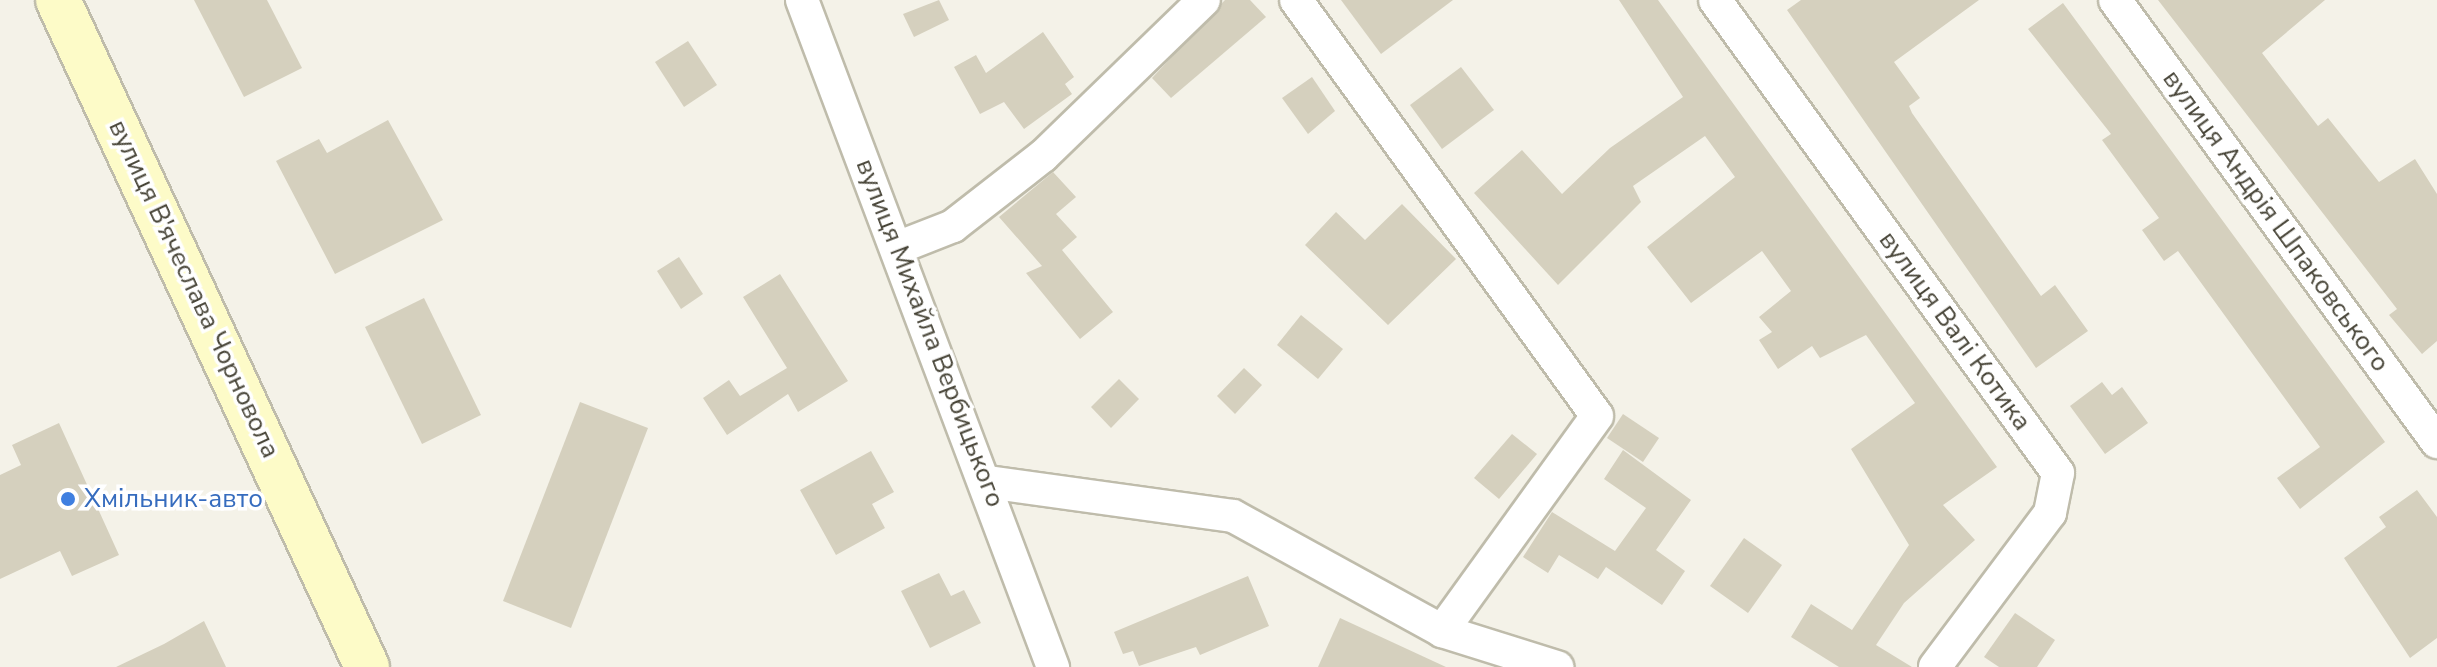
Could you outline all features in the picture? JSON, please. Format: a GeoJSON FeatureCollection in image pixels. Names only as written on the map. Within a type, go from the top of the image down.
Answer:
{"type":"FeatureCollection","features":[{"type":"Feature","properties":{"kind":"street","name":"вулиця В'ячеслава Чорновола"},"geometry":{"type":"LineString","coordinates":[[58,0],[367,667]]}},
{"type":"Feature","properties":{"kind":"street","name":"вулиця Михайла Вербицького"},"geometry":{"type":"LineString","coordinates":[[802,0],[988,482],[1053,667]]}},
{"type":"Feature","properties":{"kind":"street"},"geometry":{"type":"LineString","coordinates":[[897,248],[953,226],[1043,156],[1204,0]]}},
{"type":"Feature","properties":{"kind":"street"},"geometry":{"type":"LineString","coordinates":[[1296,0],[1597,416],[1442,631]]}},
{"type":"Feature","properties":{"kind":"street","name":"вулиця Валі Котика"},"geometry":{"type":"LineString","coordinates":[[1715,0],[2058,473],[2050,513],[1935,667]]}},
{"type":"Feature","properties":{"kind":"street","name":"вулиця Андрія Шпаковського"},"geometry":{"type":"LineString","coordinates":[[2115,0],[2437,442]]}},
{"type":"Feature","properties":{"kind":"street"},"geometry":{"type":"LineString","coordinates":[[988,482],[1233,516],[1442,631],[1557,667]]}},
{"type":"Feature","properties":{"kind":"building"},"geometry":{"type":"Polygon","coordinates":[[[194,0],[267,0],[302,68],[244,97],[194,0]]]}},
{"type":"Feature","properties":{"kind":"building"},"geometry":{"type":"Polygon","coordinates":[[[939,0],[949,20],[914,37],[903,14],[939,0]]]}},
{"type":"Feature","properties":{"kind":"building"},"geometry":{"type":"Polygon","coordinates":[[[1225,0],[1250,0],[1266,17],[1171,98],[1152,78],[1225,0]]]}},
{"type":"Feature","properties":{"kind":"building"},"geometry":{"type":"Polygon","coordinates":[[[1341,0],[1453,0],[1381,54],[1341,0]]]}},
{"type":"Feature","properties":{"kind":"building"},"geometry":{"type":"Polygon","coordinates":[[[1619,0],[1658,0],[1997,467],[1943,505],[1975,540],[1904,603],[1876,645],[1912,667],[1839,667],[1791,637],[1811,604],[1852,630],[1909,545],[1851,449],[1915,403],[1866,335],[1820,358],[1812,346],[1778,369],[1759,340],[1772,332],[1759,317],[1791,291],[1762,251],[1691,303],[1647,247],[1735,177],[1705,136],[1633,186],[1641,202],[1558,285],[1474,193],[1522,150],[1562,194],[1610,148],[1683,97],[1619,0]]]}},
{"type":"Feature","properties":{"kind":"building"},"geometry":{"type":"Polygon","coordinates":[[[1801,0],[1979,0],[1894,62],[1920,98],[1909,106],[1912,113],[2041,296],[2055,285],[2088,331],[2036,368],[1787,10],[1801,0]]]}},
{"type":"Feature","properties":{"kind":"building"},"geometry":{"type":"Polygon","coordinates":[[[2158,0],[2325,0],[2262,53],[2318,126],[2328,118],[2379,182],[2415,159],[2437,194],[2437,341],[2422,354],[2389,315],[2397,309],[2158,0]]]}},
{"type":"Feature","properties":{"kind":"building"},"geometry":{"type":"Polygon","coordinates":[[[2063,3],[2385,442],[2300,509],[2277,478],[2320,447],[2178,251],[2164,261],[2142,230],[2159,218],[2102,140],[2111,134],[2028,29],[2063,3]]]}},
{"type":"Feature","properties":{"kind":"building"},"geometry":{"type":"Polygon","coordinates":[[[1043,32],[1074,77],[1065,84],[1072,94],[1024,129],[1004,102],[980,114],[954,67],[976,55],[986,73],[1043,32]]]}},
{"type":"Feature","properties":{"kind":"building"},"geometry":{"type":"Polygon","coordinates":[[[688,41],[717,85],[684,107],[655,62],[688,41]]]}},
{"type":"Feature","properties":{"kind":"building"},"geometry":{"type":"Polygon","coordinates":[[[1461,67],[1494,110],[1442,149],[1410,105],[1461,67]]]}},
{"type":"Feature","properties":{"kind":"building"},"geometry":{"type":"Polygon","coordinates":[[[1312,77],[1335,111],[1308,134],[1282,98],[1312,77]]]}},
{"type":"Feature","properties":{"kind":"building"},"geometry":{"type":"Polygon","coordinates":[[[388,120],[443,220],[335,274],[276,161],[319,139],[327,153],[388,120]]]}},
{"type":"Feature","properties":{"kind":"building"},"geometry":{"type":"Polygon","coordinates":[[[1053,172],[1076,197],[1056,214],[1077,237],[1062,250],[1113,312],[1080,339],[1026,273],[1042,266],[999,217],[1053,172]]]}},
{"type":"Feature","properties":{"kind":"building"},"geometry":{"type":"Polygon","coordinates":[[[1402,204],[1456,259],[1388,325],[1305,245],[1336,212],[1365,240],[1402,204]]]}},
{"type":"Feature","properties":{"kind":"building"},"geometry":{"type":"Polygon","coordinates":[[[679,257],[703,294],[681,309],[657,271],[679,257]]]}},
{"type":"Feature","properties":{"kind":"building"},"geometry":{"type":"Polygon","coordinates":[[[780,274],[848,381],[798,412],[788,394],[727,435],[703,398],[729,380],[740,396],[787,368],[743,297],[780,274]]]}},
{"type":"Feature","properties":{"kind":"building"},"geometry":{"type":"Polygon","coordinates":[[[424,298],[481,415],[422,444],[365,327],[424,298]]]}},
{"type":"Feature","properties":{"kind":"building"},"geometry":{"type":"Polygon","coordinates":[[[1301,315],[1343,349],[1318,379],[1277,345],[1301,315]]]}},
{"type":"Feature","properties":{"kind":"building"},"geometry":{"type":"Polygon","coordinates":[[[1244,368],[1262,385],[1235,414],[1217,396],[1244,368]]]}},
{"type":"Feature","properties":{"kind":"building"},"geometry":{"type":"Polygon","coordinates":[[[1119,379],[1139,399],[1111,428],[1091,407],[1119,379]]]}},
{"type":"Feature","properties":{"kind":"building"},"geometry":{"type":"Polygon","coordinates":[[[2102,382],[2112,395],[2122,387],[2148,423],[2105,454],[2070,406],[2102,382]]]}},
{"type":"Feature","properties":{"kind":"building"},"geometry":{"type":"Polygon","coordinates":[[[580,402],[648,428],[571,628],[503,601],[580,402]]]}},
{"type":"Feature","properties":{"kind":"building"},"geometry":{"type":"Polygon","coordinates":[[[1623,414],[1659,438],[1643,462],[1607,438],[1623,414]]]}},
{"type":"Feature","properties":{"kind":"building"},"geometry":{"type":"Polygon","coordinates":[[[59,423],[119,555],[72,576],[60,551],[0,579],[0,475],[21,465],[12,445],[59,423]]]}},
{"type":"Feature","properties":{"kind":"building"},"geometry":{"type":"Polygon","coordinates":[[[1512,434],[1537,454],[1499,499],[1474,478],[1512,434]]]}},
{"type":"Feature","properties":{"kind":"building"},"geometry":{"type":"Polygon","coordinates":[[[1623,450],[1691,500],[1656,550],[1685,571],[1662,605],[1606,567],[1598,579],[1559,555],[1548,573],[1523,557],[1552,512],[1615,551],[1646,508],[1604,479],[1623,450]]]}},
{"type":"Feature","properties":{"kind":"building"},"geometry":{"type":"Polygon","coordinates":[[[871,451],[894,492],[872,504],[885,528],[836,555],[800,490],[871,451]]]}},
{"type":"Feature","properties":{"kind":"building"},"geometry":{"type":"Polygon","coordinates":[[[2417,490],[2437,517],[2437,638],[2410,658],[2344,558],[2386,527],[2379,517],[2417,490]]]}},
{"type":"Feature","properties":{"kind":"building"},"geometry":{"type":"Polygon","coordinates":[[[1744,538],[1782,565],[1748,613],[1710,586],[1744,538]]]}},
{"type":"Feature","properties":{"kind":"building"},"geometry":{"type":"Polygon","coordinates":[[[939,573],[951,596],[964,590],[981,623],[930,648],[901,591],[939,573]]]}},
{"type":"Feature","properties":{"kind":"building"},"geometry":{"type":"Polygon","coordinates":[[[1248,576],[1269,626],[1200,655],[1196,647],[1139,666],[1133,651],[1123,654],[1114,632],[1248,576]]]}},
{"type":"Feature","properties":{"kind":"building"},"geometry":{"type":"Polygon","coordinates":[[[2015,613],[2055,640],[2037,667],[1999,667],[1984,657],[2015,613]]]}},
{"type":"Feature","properties":{"kind":"building"},"geometry":{"type":"Polygon","coordinates":[[[1340,618],[1446,667],[1318,667],[1340,618]]]}},
{"type":"Feature","properties":{"kind":"building"},"geometry":{"type":"Polygon","coordinates":[[[204,621],[226,667],[116,667],[164,644],[204,621]]]}},
{"type":"Feature","properties":{"kind":"place","name":"Хмільник-авто"},"geometry":{"type":"Point","coordinates":[68,499]}}]}
